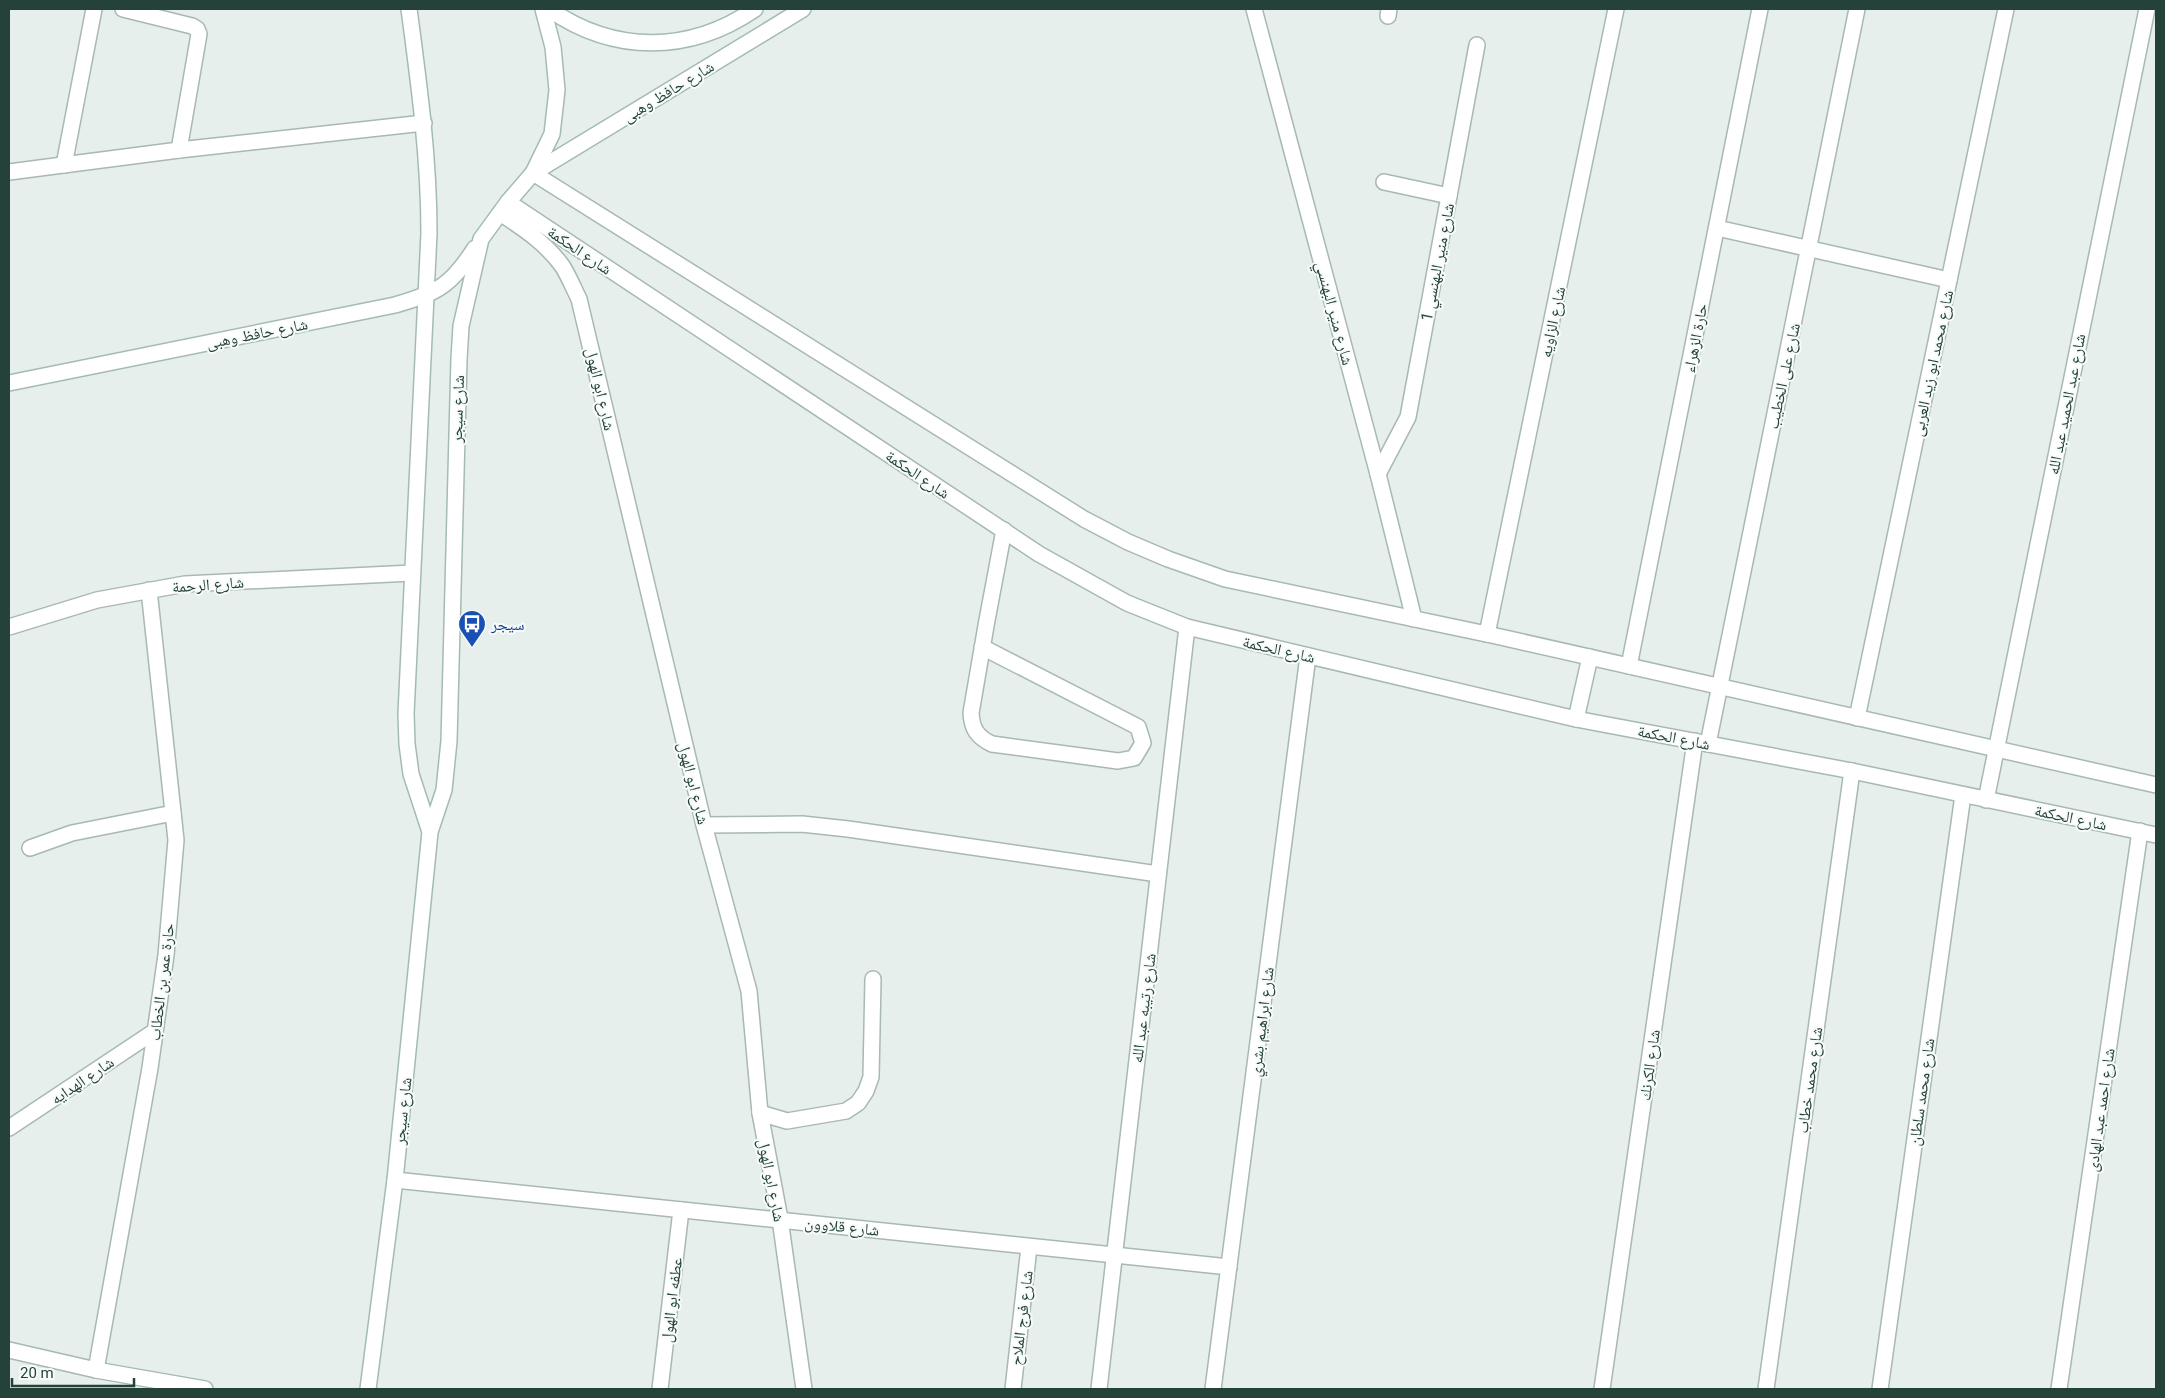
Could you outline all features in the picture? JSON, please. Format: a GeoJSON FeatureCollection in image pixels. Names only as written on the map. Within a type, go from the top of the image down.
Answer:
{"type":"FeatureCollection","features":[{"type":"Feature","properties":{"kind":"street"},"geometry":{"type":"LineString","coordinates":[[64,165],[94,9]]}},
{"type":"Feature","properties":{"kind":"street"},"geometry":{"type":"LineString","coordinates":[[123,9],[192,26],[198,30],[199,34],[179,150]]}},
{"type":"Feature","properties":{"kind":"street","name":"شارع سيجر"},"geometry":{"type":"LineString","coordinates":[[409,9],[424,123],[429,197],[406,714],[411,774],[430,832]]}},
{"type":"Feature","properties":{"kind":"street","name":"شارع سيجر"},"geometry":{"type":"LineString","coordinates":[[368,1389],[395,1180],[430,832],[444,790],[449,741],[462,326],[481,239],[533,173],[552,134],[557,90],[553,47],[543,9]]}},
{"type":"Feature","properties":{"kind":"street","name":"شارع حافظ وهبى"},"geometry":{"type":"LineString","coordinates":[[548,9],[570,24],[625,42],[663,43],[704,35],[740,19],[755,9]]}},
{"type":"Feature","properties":{"kind":"street","name":"شارع حافظ وهبى"},"geometry":{"type":"LineString","coordinates":[[533,173],[803,9]]}},
{"type":"Feature","properties":{"kind":"street","name":"شارع منير البهنسي"},"geometry":{"type":"LineString","coordinates":[[1254,9],[1378,474],[1414,619]]}},
{"type":"Feature","properties":{"kind":"street","name":"شارع الزاويه"},"geometry":{"type":"LineString","coordinates":[[1487,634],[1616,9]]}},
{"type":"Feature","properties":{"kind":"street","name":"حارة الزهراء"},"geometry":{"type":"LineString","coordinates":[[1629,666],[1760,9]]}},
{"type":"Feature","properties":{"kind":"street","name":"شارع على الخطيب"},"geometry":{"type":"LineString","coordinates":[[1702,743],[1719,687],[1857,9]]}},
{"type":"Feature","properties":{"kind":"street","name":"شارع محمد ابو زيد العربى"},"geometry":{"type":"LineString","coordinates":[[1857,718],[2006,9]]}},
{"type":"Feature","properties":{"kind":"street","name":"شارع عبد الحميد عبد الله"},"geometry":{"type":"LineString","coordinates":[[1986,800],[2146,9]]}},
{"type":"Feature","properties":{"kind":"street","name":"شارع منير البهنسي 1"},"geometry":{"type":"LineString","coordinates":[[1378,474],[1408,417],[1477,45]]}},
{"type":"Feature","properties":{"kind":"street"},"geometry":{"type":"LineString","coordinates":[[9,172],[179,150],[424,123]]}},
{"type":"Feature","properties":{"kind":"street"},"geometry":{"type":"LineString","coordinates":[[533,173],[1084,519],[1128,542],[1168,559],[1226,579],[1487,634],[2156,785]]}},
{"type":"Feature","properties":{"kind":"street"},"geometry":{"type":"LineString","coordinates":[[1384,182],[1449,196]]}},
{"type":"Feature","properties":{"kind":"street","name":"شارع الحكمة"},"geometry":{"type":"LineString","coordinates":[[504,208],[1039,554],[1127,603],[1187,627],[1576,719],[1852,771],[2156,835]]}},
{"type":"Feature","properties":{"kind":"street","name":"شارع ابو الهول"},"geometry":{"type":"LineString","coordinates":[[504,208],[563,267],[579,299],[704,825],[749,991],[760,1113],[780,1219],[804,1389]]}},
{"type":"Feature","properties":{"kind":"street"},"geometry":{"type":"LineString","coordinates":[[1717,228],[1949,280]]}},
{"type":"Feature","properties":{"kind":"street","name":"شارع حافظ وهبى"},"geometry":{"type":"LineString","coordinates":[[9,383],[395,306],[426,296],[446,284],[462,269],[481,239]]}},
{"type":"Feature","properties":{"kind":"street"},"geometry":{"type":"LineString","coordinates":[[982,647],[1138,728],[1143,744],[1134,758],[1118,762],[992,744],[976,734],[971,714],[982,647],[1004,530]]}},
{"type":"Feature","properties":{"kind":"street","name":"شارع الرحمة"},"geometry":{"type":"LineString","coordinates":[[9,627],[97,600],[185,584],[412,573]]}},
{"type":"Feature","properties":{"kind":"street","name":"حارة عمر بن الخطاب"},"geometry":{"type":"LineString","coordinates":[[96,1370],[155,1031],[166,955],[176,840],[149,590]]}},
{"type":"Feature","properties":{"kind":"street","name":"شارع رتيبه عبد الله"},"geometry":{"type":"LineString","coordinates":[[1099,1389],[1187,627]]}},
{"type":"Feature","properties":{"kind":"street","name":"شارع ابراهيم بشري"},"geometry":{"type":"LineString","coordinates":[[1213,1389],[1308,656]]}},
{"type":"Feature","properties":{"kind":"street"},"geometry":{"type":"LineString","coordinates":[[1576,719],[1590,657]]}},
{"type":"Feature","properties":{"kind":"street","name":"شارع الكرنك"},"geometry":{"type":"LineString","coordinates":[[1602,1389],[1702,743]]}},
{"type":"Feature","properties":{"kind":"street","name":"شارع محمد خطاب"},"geometry":{"type":"LineString","coordinates":[[1766,1389],[1852,771]]}},
{"type":"Feature","properties":{"kind":"street","name":"شارع محمد سلطان"},"geometry":{"type":"LineString","coordinates":[[1880,1389],[1963,795]]}},
{"type":"Feature","properties":{"kind":"street"},"geometry":{"type":"LineString","coordinates":[[30,848],[72,833],[173,813]]}},
{"type":"Feature","properties":{"kind":"street"},"geometry":{"type":"LineString","coordinates":[[704,825],[802,824],[830,827],[1158,874]]}},
{"type":"Feature","properties":{"kind":"street","name":"شارع احمد عبد الهادى"},"geometry":{"type":"LineString","coordinates":[[2059,1389],[2140,831]]}},
{"type":"Feature","properties":{"kind":"street"},"geometry":{"type":"LineString","coordinates":[[760,1113],[787,1121],[846,1111],[858,1103],[866,1091],[871,1077],[873,979]]}},
{"type":"Feature","properties":{"kind":"street","name":"شارع الهدايه"},"geometry":{"type":"LineString","coordinates":[[9,1128],[155,1031]]}},
{"type":"Feature","properties":{"kind":"street","name":"شارع قلاوون"},"geometry":{"type":"LineString","coordinates":[[395,1180],[1229,1267]]}},
{"type":"Feature","properties":{"kind":"street","name":"عطفه ابو الهول"},"geometry":{"type":"LineString","coordinates":[[660,1389],[681,1210]]}},
{"type":"Feature","properties":{"kind":"street","name":"شارع فرج الملاح"},"geometry":{"type":"LineString","coordinates":[[1013,1389],[1029,1247]]}},
{"type":"Feature","properties":{"kind":"street"},"geometry":{"type":"LineString","coordinates":[[9,1350],[96,1370],[205,1389]]}},
{"type":"Feature","properties":{"kind":"place","name":"سيجر"},"geometry":{"type":"Point","coordinates":[472,648]}}]}
